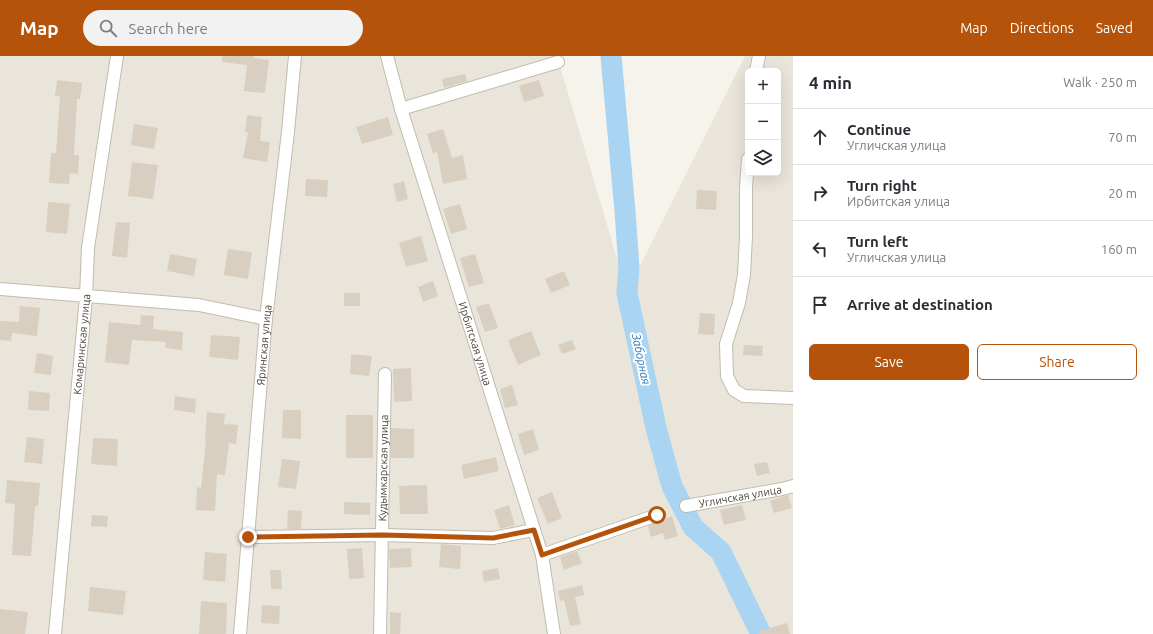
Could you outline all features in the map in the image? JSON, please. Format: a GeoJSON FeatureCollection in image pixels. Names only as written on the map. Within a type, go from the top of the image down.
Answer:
{"type":"FeatureCollection","features":[{"type":"Feature","properties":{"kind":"street","name":"Комаринская улица"},"geometry":{"type":"LineString","coordinates":[[56,634],[86,296],[88,248],[117,56]]}},
{"type":"Feature","properties":{"kind":"street","name":"Яринская улица"},"geometry":{"type":"LineString","coordinates":[[240,634],[266,319],[288,132],[294,56]]}},
{"type":"Feature","properties":{"kind":"street","name":"Ирбитская улица"},"geometry":{"type":"LineString","coordinates":[[387,56],[401,109],[542,555],[554,634]]}},
{"type":"Feature","properties":{"kind":"street"},"geometry":{"type":"LineString","coordinates":[[757,68],[759,56]]}},
{"type":"Feature","properties":{"kind":"street"},"geometry":{"type":"LineString","coordinates":[[401,109],[558,62]]}},
{"type":"Feature","properties":{"kind":"street"},"geometry":{"type":"LineString","coordinates":[[747,176],[744,275],[739,303],[726,344],[727,376],[734,390],[744,396],[793,398]]}},
{"type":"Feature","properties":{"kind":"street"},"geometry":{"type":"LineString","coordinates":[[0,289],[199,305],[266,319]]}},
{"type":"Feature","properties":{"kind":"street","name":"Кудымкарская улица"},"geometry":{"type":"LineString","coordinates":[[380,634],[385,374]]}},
{"type":"Feature","properties":{"kind":"street","name":"Угличская улица"},"geometry":{"type":"LineString","coordinates":[[686,506],[793,486]]}},
{"type":"Feature","properties":{"kind":"street"},"geometry":{"type":"LineString","coordinates":[[542,555],[657,515]]}},
{"type":"Feature","properties":{"kind":"street"},"geometry":{"type":"LineString","coordinates":[[248,537],[383,535],[493,538],[534,530]]}},
{"type":"Feature","properties":{"kind":"shaded area"},"geometry":{"type":"Polygon","coordinates":[[[0,56],[557,56],[627,292],[745,56],[793,56],[793,634],[0,634],[0,56]]]}},
{"type":"Feature","properties":{"kind":"building"},"geometry":{"type":"Polygon","coordinates":[[[222,56],[254,56],[254,58],[269,60],[265,93],[244,91],[247,65],[222,62],[222,56]]]}},
{"type":"Feature","properties":{"kind":"building"},"geometry":{"type":"Polygon","coordinates":[[[465,74],[467,81],[444,88],[442,79],[465,74]]]}},
{"type":"Feature","properties":{"kind":"building"},"geometry":{"type":"Polygon","coordinates":[[[57,80],[82,83],[80,99],[77,99],[74,155],[79,155],[78,174],[70,173],[69,184],[49,183],[51,153],[56,153],[60,96],[55,96],[57,80]]]}},
{"type":"Feature","properties":{"kind":"building"},"geometry":{"type":"Polygon","coordinates":[[[539,80],[544,96],[524,102],[519,86],[539,80]]]}},
{"type":"Feature","properties":{"kind":"building"},"geometry":{"type":"Polygon","coordinates":[[[247,115],[262,117],[260,141],[270,142],[267,162],[243,158],[248,132],[245,132],[247,115]]]}},
{"type":"Feature","properties":{"kind":"building"},"geometry":{"type":"Polygon","coordinates":[[[388,117],[393,135],[362,144],[356,127],[388,117]]]}},
{"type":"Feature","properties":{"kind":"building"},"geometry":{"type":"Polygon","coordinates":[[[134,124],[158,128],[154,149],[131,145],[134,124]]]}},
{"type":"Feature","properties":{"kind":"building"},"geometry":{"type":"Polygon","coordinates":[[[443,129],[452,158],[463,155],[467,179],[443,184],[437,152],[433,153],[427,134],[443,129]]]}},
{"type":"Feature","properties":{"kind":"building"},"geometry":{"type":"Polygon","coordinates":[[[132,162],[158,165],[153,199],[128,196],[132,162]]]}},
{"type":"Feature","properties":{"kind":"building"},"geometry":{"type":"Polygon","coordinates":[[[306,179],[328,180],[327,197],[305,196],[306,179]]]}},
{"type":"Feature","properties":{"kind":"building"},"geometry":{"type":"Polygon","coordinates":[[[404,181],[408,199],[397,202],[393,184],[404,181]]]}},
{"type":"Feature","properties":{"kind":"building"},"geometry":{"type":"Polygon","coordinates":[[[697,190],[717,191],[716,210],[696,209],[697,190]]]}},
{"type":"Feature","properties":{"kind":"building"},"geometry":{"type":"Polygon","coordinates":[[[48,202],[70,204],[67,234],[46,232],[48,202]]]}},
{"type":"Feature","properties":{"kind":"building"},"geometry":{"type":"Polygon","coordinates":[[[460,204],[467,229],[451,234],[443,209],[460,204]]]}},
{"type":"Feature","properties":{"kind":"building"},"geometry":{"type":"Polygon","coordinates":[[[116,222],[130,223],[127,258],[112,256],[116,222]]]}},
{"type":"Feature","properties":{"kind":"building"},"geometry":{"type":"Polygon","coordinates":[[[421,236],[428,261],[406,267],[399,243],[421,236]]]}},
{"type":"Feature","properties":{"kind":"building"},"geometry":{"type":"Polygon","coordinates":[[[228,249],[252,252],[248,279],[224,275],[228,249]]]}},
{"type":"Feature","properties":{"kind":"building"},"geometry":{"type":"Polygon","coordinates":[[[170,254],[197,259],[194,276],[167,271],[170,254]]]}},
{"type":"Feature","properties":{"kind":"building"},"geometry":{"type":"Polygon","coordinates":[[[475,254],[484,283],[469,287],[460,258],[475,254]]]}},
{"type":"Feature","properties":{"kind":"building"},"geometry":{"type":"Polygon","coordinates":[[[564,271],[570,285],[551,293],[545,279],[564,271]]]}},
{"type":"Feature","properties":{"kind":"building"},"geometry":{"type":"Polygon","coordinates":[[[433,281],[438,296],[423,302],[418,287],[433,281]]]}},
{"type":"Feature","properties":{"kind":"building"},"geometry":{"type":"Polygon","coordinates":[[[344,293],[360,293],[360,306],[344,306],[344,293]]]}},
{"type":"Feature","properties":{"kind":"building"},"geometry":{"type":"Polygon","coordinates":[[[489,303],[498,328],[485,332],[476,307],[489,303]]]}},
{"type":"Feature","properties":{"kind":"building"},"geometry":{"type":"Polygon","coordinates":[[[20,306],[40,308],[37,336],[12,333],[11,341],[0,340],[0,321],[19,322],[20,306]]]}},
{"type":"Feature","properties":{"kind":"building"},"geometry":{"type":"Polygon","coordinates":[[[700,313],[715,314],[714,335],[698,334],[700,313]]]}},
{"type":"Feature","properties":{"kind":"building"},"geometry":{"type":"Polygon","coordinates":[[[141,315],[154,316],[153,329],[183,332],[182,350],[165,348],[166,342],[132,340],[129,365],[105,362],[109,322],[140,325],[141,315]]]}},
{"type":"Feature","properties":{"kind":"building"},"geometry":{"type":"Polygon","coordinates":[[[531,331],[541,355],[518,365],[508,340],[531,331]]]}},
{"type":"Feature","properties":{"kind":"building"},"geometry":{"type":"Polygon","coordinates":[[[211,335],[240,337],[238,360],[209,357],[211,335]]]}},
{"type":"Feature","properties":{"kind":"building"},"geometry":{"type":"Polygon","coordinates":[[[572,340],[576,349],[562,354],[558,345],[572,340]]]}},
{"type":"Feature","properties":{"kind":"building"},"geometry":{"type":"Polygon","coordinates":[[[744,345],[763,346],[762,356],[743,355],[744,345]]]}},
{"type":"Feature","properties":{"kind":"building"},"geometry":{"type":"Polygon","coordinates":[[[37,353],[53,356],[51,375],[34,373],[37,353]]]}},
{"type":"Feature","properties":{"kind":"building"},"geometry":{"type":"Polygon","coordinates":[[[351,354],[372,356],[369,376],[350,374],[351,354]]]}},
{"type":"Feature","properties":{"kind":"building"},"geometry":{"type":"Polygon","coordinates":[[[411,368],[412,401],[394,402],[393,369],[411,368]]]}},
{"type":"Feature","properties":{"kind":"building"},"geometry":{"type":"Polygon","coordinates":[[[512,385],[518,405],[505,408],[500,389],[512,385]]]}},
{"type":"Feature","properties":{"kind":"building"},"geometry":{"type":"Polygon","coordinates":[[[29,391],[50,393],[49,411],[28,410],[29,391]]]}},
{"type":"Feature","properties":{"kind":"building"},"geometry":{"type":"Polygon","coordinates":[[[175,396],[196,399],[195,413],[174,410],[175,396]]]}},
{"type":"Feature","properties":{"kind":"building"},"geometry":{"type":"Polygon","coordinates":[[[283,410],[301,410],[301,439],[282,438],[283,410]]]}},
{"type":"Feature","properties":{"kind":"building"},"geometry":{"type":"Polygon","coordinates":[[[207,412],[225,414],[224,424],[238,425],[236,444],[229,443],[225,475],[217,474],[215,511],[196,510],[197,487],[201,488],[206,441],[207,412]]]}},
{"type":"Feature","properties":{"kind":"building"},"geometry":{"type":"Polygon","coordinates":[[[346,415],[373,415],[373,458],[346,458],[346,415]]]}},
{"type":"Feature","properties":{"kind":"building"},"geometry":{"type":"Polygon","coordinates":[[[391,428],[414,429],[414,458],[391,458],[391,428]]]}},
{"type":"Feature","properties":{"kind":"building"},"geometry":{"type":"Polygon","coordinates":[[[533,429],[539,450],[524,455],[518,434],[533,429]]]}},
{"type":"Feature","properties":{"kind":"building"},"geometry":{"type":"Polygon","coordinates":[[[27,437],[44,439],[42,464],[24,462],[27,437]]]}},
{"type":"Feature","properties":{"kind":"building"},"geometry":{"type":"Polygon","coordinates":[[[93,438],[118,439],[117,466],[91,464],[93,438]]]}},
{"type":"Feature","properties":{"kind":"building"},"geometry":{"type":"Polygon","coordinates":[[[496,457],[499,471],[464,479],[461,465],[496,457]]]}},
{"type":"Feature","properties":{"kind":"building"},"geometry":{"type":"Polygon","coordinates":[[[282,459],[300,461],[296,489],[278,487],[282,459]]]}},
{"type":"Feature","properties":{"kind":"building"},"geometry":{"type":"Polygon","coordinates":[[[767,462],[770,473],[757,476],[754,464],[767,462]]]}},
{"type":"Feature","properties":{"kind":"building"},"geometry":{"type":"Polygon","coordinates":[[[7,480],[40,483],[38,506],[35,506],[31,556],[12,555],[15,504],[5,503],[7,480]]]}},
{"type":"Feature","properties":{"kind":"building"},"geometry":{"type":"Polygon","coordinates":[[[427,485],[428,514],[400,514],[399,486],[427,485]]]}},
{"type":"Feature","properties":{"kind":"building"},"geometry":{"type":"Polygon","coordinates":[[[552,492],[562,518],[548,524],[537,498],[552,492]]]}},
{"type":"Feature","properties":{"kind":"building"},"geometry":{"type":"Polygon","coordinates":[[[788,495],[792,508],[774,513],[770,501],[788,495]]]}},
{"type":"Feature","properties":{"kind":"building"},"geometry":{"type":"Polygon","coordinates":[[[344,502],[370,503],[370,515],[344,514],[344,502]]]}},
{"type":"Feature","properties":{"kind":"building"},"geometry":{"type":"Polygon","coordinates":[[[509,505],[515,525],[500,529],[494,510],[509,505]]]}},
{"type":"Feature","properties":{"kind":"building"},"geometry":{"type":"Polygon","coordinates":[[[742,505],[746,520],[724,525],[720,510],[742,505]]]}},
{"type":"Feature","properties":{"kind":"building"},"geometry":{"type":"Polygon","coordinates":[[[288,510],[302,511],[301,529],[287,529],[288,510]]]}},
{"type":"Feature","properties":{"kind":"building"},"geometry":{"type":"Polygon","coordinates":[[[92,515],[108,516],[107,527],[91,526],[92,515]]]}},
{"type":"Feature","properties":{"kind":"building"},"geometry":{"type":"Polygon","coordinates":[[[672,516],[678,536],[665,540],[663,533],[651,537],[648,526],[672,516]]]}},
{"type":"Feature","properties":{"kind":"building"},"geometry":{"type":"Polygon","coordinates":[[[441,544],[461,546],[460,569],[439,567],[441,544]]]}},
{"type":"Feature","properties":{"kind":"building"},"geometry":{"type":"Polygon","coordinates":[[[362,548],[364,578],[349,579],[347,549],[362,548]]]}},
{"type":"Feature","properties":{"kind":"building"},"geometry":{"type":"Polygon","coordinates":[[[411,548],[412,567],[390,568],[389,549],[411,548]]]}},
{"type":"Feature","properties":{"kind":"building"},"geometry":{"type":"Polygon","coordinates":[[[577,551],[582,563],[564,570],[560,557],[577,551]]]}},
{"type":"Feature","properties":{"kind":"building"},"geometry":{"type":"Polygon","coordinates":[[[205,552],[227,554],[225,582],[203,580],[205,552]]]}},
{"type":"Feature","properties":{"kind":"building"},"geometry":{"type":"Polygon","coordinates":[[[498,568],[500,579],[484,582],[482,571],[498,568]]]}},
{"type":"Feature","properties":{"kind":"building"},"geometry":{"type":"Polygon","coordinates":[[[270,570],[281,570],[282,589],[271,589],[270,570]]]}},
{"type":"Feature","properties":{"kind":"building"},"geometry":{"type":"Polygon","coordinates":[[[582,585],[584,595],[575,597],[581,624],[570,626],[564,600],[560,601],[558,591],[582,585]]]}},
{"type":"Feature","properties":{"kind":"building"},"geometry":{"type":"Polygon","coordinates":[[[90,587],[126,591],[123,615],[88,611],[90,587]]]}},
{"type":"Feature","properties":{"kind":"building"},"geometry":{"type":"Polygon","coordinates":[[[201,601],[227,603],[226,634],[199,634],[201,601]]]}},
{"type":"Feature","properties":{"kind":"building"},"geometry":{"type":"Polygon","coordinates":[[[262,605],[280,606],[279,624],[261,623],[262,605]]]}},
{"type":"Feature","properties":{"kind":"building"},"geometry":{"type":"Polygon","coordinates":[[[0,609],[28,612],[25,634],[0,634],[0,609]]]}},
{"type":"Feature","properties":{"kind":"building"},"geometry":{"type":"Polygon","coordinates":[[[390,612],[401,613],[400,634],[390,634],[390,612]]]}},
{"type":"Feature","properties":{"kind":"building"},"geometry":{"type":"Polygon","coordinates":[[[787,623],[790,634],[759,634],[759,631],[787,623]]]}},
{"type":"Feature","properties":{"kind":"waterway","name":"Заборная"},"geometry":{"type":"LineString","coordinates":[[611,56],[629,268],[627,293],[656,428],[672,486],[693,527],[721,552],[761,634]]}},
{"type":"Feature","properties":{"kind":"route"},"geometry":{"type":"LineString","coordinates":[[248,537],[383,535],[493,538],[534,530],[542,555],[657,515]]}}]}
